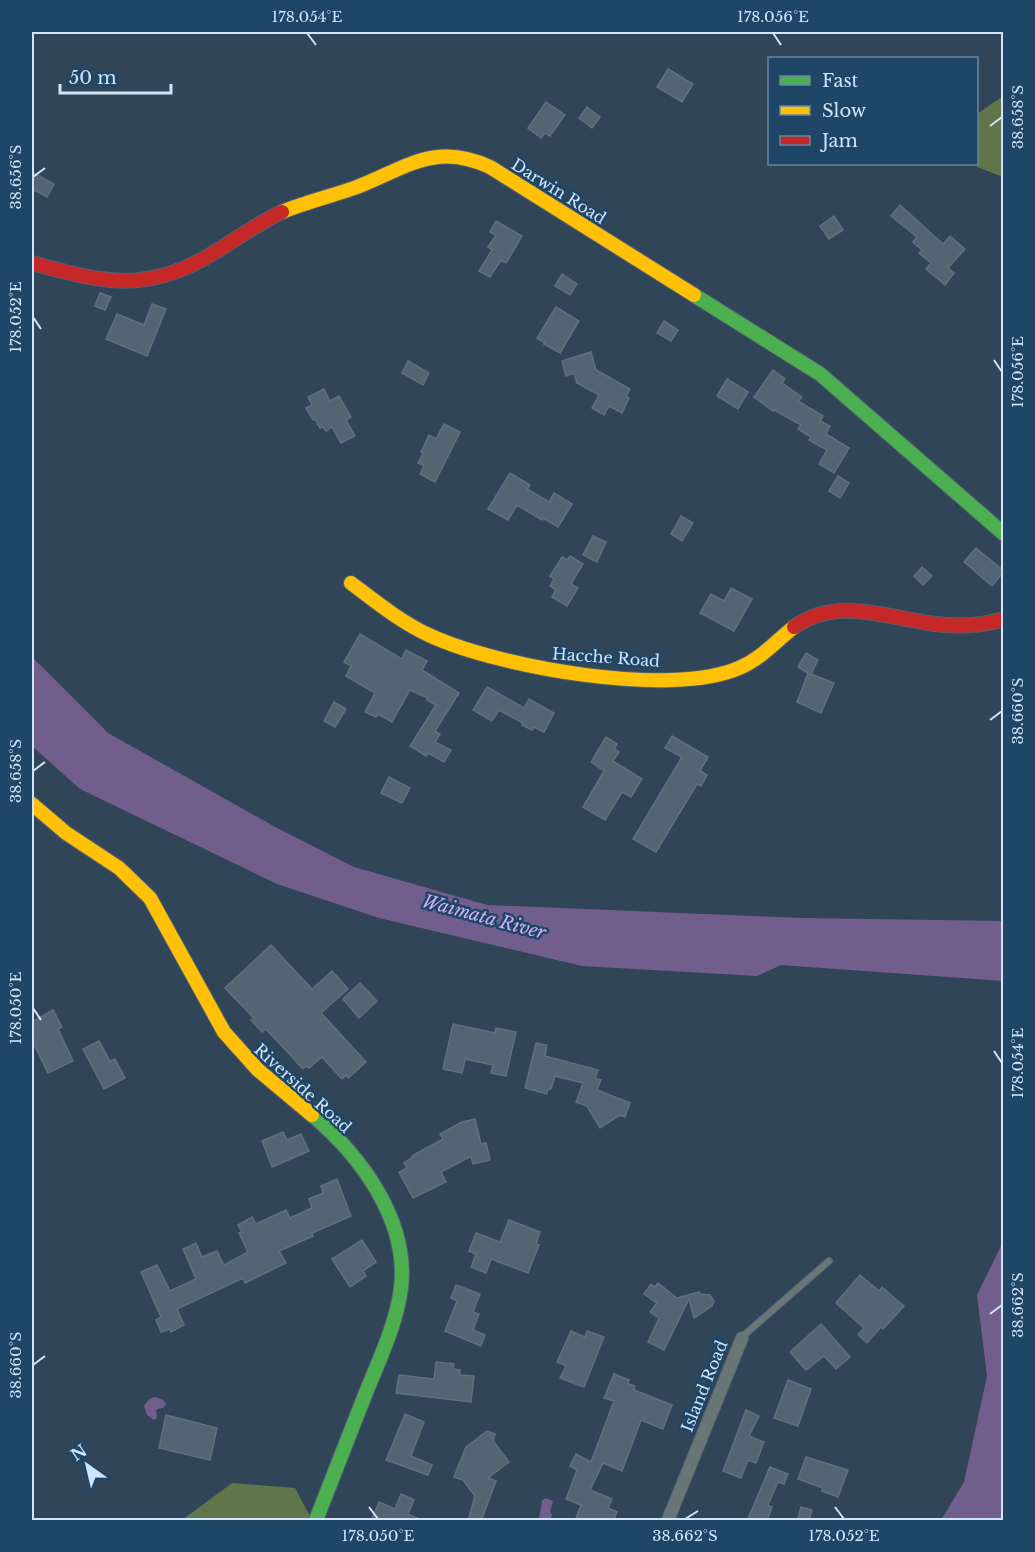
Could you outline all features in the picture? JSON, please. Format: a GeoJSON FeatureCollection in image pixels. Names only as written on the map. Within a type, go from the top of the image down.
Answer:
{"type":"FeatureCollection","features":[{"type":"Feature","properties":{"kind":"street","name":"Darwin Road"},"geometry":{"type":"LineString","coordinates":[[32,263],[113,282],[144,281],[164,277],[184,268],[274,216],[357,187],[426,159],[448,156],[468,158],[490,167],[820,374],[1004,534]]}},
{"type":"Feature","properties":{"kind":"street","name":"Hacche Road"},"geometry":{"type":"LineString","coordinates":[[351,583],[411,625],[472,653],[537,668],[629,679],[700,677],[738,669],[755,660],[796,625],[814,615],[828,611],[871,614],[957,627],[992,623],[1004,619]]}},
{"type":"Feature","properties":{"kind":"street","name":"Riverside Road"},"geometry":{"type":"LineString","coordinates":[[32,804],[66,833],[119,868],[150,898],[204,998],[229,1038],[253,1066],[304,1107],[339,1140],[365,1176],[396,1231],[401,1250],[402,1274],[398,1302],[380,1358],[316,1521]]}},
{"type":"Feature","properties":{"kind":"street","name":"Island Road"},"geometry":{"type":"LineString","coordinates":[[668,1521],[742,1338]]}},
{"type":"Feature","properties":{"kind":"lane","name":"Island Road"},"geometry":{"type":"LineString","coordinates":[[742,1338],[829,1261]]}},
{"type":"Feature","properties":{"kind":"green space"},"geometry":{"type":"Polygon","coordinates":[[[1003,96],[1003,177],[977,167],[978,113],[1003,96]]]}},
{"type":"Feature","properties":{"kind":"green space"},"geometry":{"type":"Polygon","coordinates":[[[232,1483],[295,1488],[310,1516],[308,1520],[182,1520],[232,1483]]]}},
{"type":"Feature","properties":{"kind":"water","name":"Waimata River"},"geometry":{"type":"Polygon","coordinates":[[[32,657],[108,733],[277,828],[354,867],[487,905],[802,918],[1003,921],[1003,981],[781,965],[757,976],[582,966],[379,918],[277,884],[80,789],[32,746],[32,657]]]}},
{"type":"Feature","properties":{"kind":"water"},"geometry":{"type":"Polygon","coordinates":[[[1003,1242],[1003,1520],[941,1520],[964,1482],[987,1376],[977,1295],[1003,1242]]]}},
{"type":"Feature","properties":{"kind":"water"},"geometry":{"type":"Polygon","coordinates":[[[155,1397],[166,1404],[156,1410],[157,1418],[154,1420],[147,1415],[144,1406],[149,1399],[155,1397]]]}},
{"type":"Feature","properties":{"kind":"water"},"geometry":{"type":"Polygon","coordinates":[[[545,1498],[553,1501],[550,1520],[539,1518],[542,1501],[545,1498]]]}},
{"type":"Feature","properties":{"kind":"building"},"geometry":{"type":"Polygon","coordinates":[[[668,69],[693,84],[682,102],[657,87],[668,69]]]}},
{"type":"Feature","properties":{"kind":"building"},"geometry":{"type":"Polygon","coordinates":[[[546,102],[565,115],[550,136],[545,133],[541,138],[528,128],[546,102]]]}},
{"type":"Feature","properties":{"kind":"building"},"geometry":{"type":"Polygon","coordinates":[[[587,107],[600,117],[592,128],[579,118],[587,107]]]}},
{"type":"Feature","properties":{"kind":"building"},"geometry":{"type":"Polygon","coordinates":[[[32,172],[54,184],[47,197],[32,189],[32,172]]]}},
{"type":"Feature","properties":{"kind":"building"},"geometry":{"type":"Polygon","coordinates":[[[900,205],[943,244],[950,236],[965,249],[948,268],[954,273],[945,285],[926,269],[931,263],[919,253],[922,250],[913,242],[917,237],[891,216],[900,205]]]}},
{"type":"Feature","properties":{"kind":"building"},"geometry":{"type":"Polygon","coordinates":[[[834,216],[843,230],[829,239],[820,226],[834,216]]]}},
{"type":"Feature","properties":{"kind":"building"},"geometry":{"type":"Polygon","coordinates":[[[496,221],[522,236],[506,263],[501,260],[490,277],[479,271],[492,250],[488,247],[496,235],[490,232],[496,221]]]}},
{"type":"Feature","properties":{"kind":"building"},"geometry":{"type":"Polygon","coordinates":[[[562,274],[577,284],[570,295],[555,286],[562,274]]]}},
{"type":"Feature","properties":{"kind":"building"},"geometry":{"type":"Polygon","coordinates":[[[100,293],[111,297],[105,310],[95,306],[100,293]]]}},
{"type":"Feature","properties":{"kind":"building"},"geometry":{"type":"Polygon","coordinates":[[[152,304],[166,309],[147,356],[106,339],[117,314],[144,325],[152,304]]]}},
{"type":"Feature","properties":{"kind":"building"},"geometry":{"type":"Polygon","coordinates":[[[556,307],[579,321],[560,353],[537,338],[556,307]]]}},
{"type":"Feature","properties":{"kind":"building"},"geometry":{"type":"Polygon","coordinates":[[[664,321],[678,330],[671,341],[657,333],[664,321]]]}},
{"type":"Feature","properties":{"kind":"building"},"geometry":{"type":"Polygon","coordinates":[[[591,352],[596,370],[630,389],[626,396],[629,398],[622,413],[609,406],[604,415],[592,408],[599,395],[577,383],[574,373],[566,376],[562,361],[591,352]]]}},
{"type":"Feature","properties":{"kind":"building"},"geometry":{"type":"Polygon","coordinates":[[[408,361],[429,373],[423,385],[402,373],[408,361]]]}},
{"type":"Feature","properties":{"kind":"building"},"geometry":{"type":"Polygon","coordinates":[[[773,370],[785,379],[782,383],[802,397],[798,401],[823,416],[820,421],[830,426],[826,434],[849,448],[834,473],[819,464],[827,450],[809,440],[811,437],[798,429],[801,425],[773,411],[754,397],[773,370]]]}},
{"type":"Feature","properties":{"kind":"building"},"geometry":{"type":"Polygon","coordinates":[[[727,379],[748,392],[738,409],[717,396],[727,379]]]}},
{"type":"Feature","properties":{"kind":"building"},"geometry":{"type":"Polygon","coordinates":[[[324,389],[330,401],[339,396],[351,417],[346,420],[355,436],[341,443],[332,427],[326,431],[323,427],[320,428],[306,408],[312,405],[308,397],[324,389]]]}},
{"type":"Feature","properties":{"kind":"building"},"geometry":{"type":"Polygon","coordinates":[[[444,424],[460,432],[435,482],[420,474],[424,466],[418,463],[429,435],[436,439],[444,424]]]}},
{"type":"Feature","properties":{"kind":"building"},"geometry":{"type":"Polygon","coordinates":[[[510,473],[530,485],[527,489],[549,502],[554,493],[572,504],[558,527],[517,505],[508,520],[488,509],[510,473]]]}},
{"type":"Feature","properties":{"kind":"building"},"geometry":{"type":"Polygon","coordinates":[[[838,476],[849,483],[840,498],[829,491],[838,476]]]}},
{"type":"Feature","properties":{"kind":"building"},"geometry":{"type":"Polygon","coordinates":[[[681,516],[693,523],[682,541],[671,534],[681,516]]]}},
{"type":"Feature","properties":{"kind":"building"},"geometry":{"type":"Polygon","coordinates":[[[593,536],[606,542],[597,562],[583,555],[593,536]]]}},
{"type":"Feature","properties":{"kind":"building"},"geometry":{"type":"Polygon","coordinates":[[[976,548],[1004,571],[992,586],[964,562],[976,548]]]}},
{"type":"Feature","properties":{"kind":"building"},"geometry":{"type":"Polygon","coordinates":[[[570,556],[583,564],[571,584],[578,588],[567,606],[552,597],[556,590],[550,586],[554,579],[550,576],[562,557],[567,560],[570,556]]]}},
{"type":"Feature","properties":{"kind":"building"},"geometry":{"type":"Polygon","coordinates":[[[922,567],[932,576],[923,585],[914,576],[922,567]]]}},
{"type":"Feature","properties":{"kind":"building"},"geometry":{"type":"Polygon","coordinates":[[[731,588],[752,599],[734,631],[700,613],[711,594],[724,601],[731,588]]]}},
{"type":"Feature","properties":{"kind":"building"},"geometry":{"type":"Polygon","coordinates":[[[360,634],[402,659],[406,650],[427,661],[422,670],[459,693],[435,731],[440,734],[435,742],[451,750],[444,762],[428,753],[426,756],[410,746],[436,705],[427,700],[428,698],[410,690],[392,722],[378,714],[376,717],[365,712],[375,693],[346,676],[351,666],[344,662],[360,634]]]}},
{"type":"Feature","properties":{"kind":"building"},"geometry":{"type":"Polygon","coordinates":[[[806,653],[818,660],[811,674],[834,683],[821,713],[797,702],[808,673],[798,667],[806,653]]]}},
{"type":"Feature","properties":{"kind":"building"},"geometry":{"type":"Polygon","coordinates":[[[487,687],[524,708],[529,699],[554,713],[544,732],[534,727],[532,730],[499,710],[492,721],[473,710],[487,687]]]}},
{"type":"Feature","properties":{"kind":"building"},"geometry":{"type":"Polygon","coordinates":[[[334,702],[346,709],[335,727],[324,721],[334,702]]]}},
{"type":"Feature","properties":{"kind":"building"},"geometry":{"type":"Polygon","coordinates":[[[672,736],[708,757],[700,771],[707,775],[701,786],[697,784],[656,852],[633,839],[682,757],[665,748],[672,736]]]}},
{"type":"Feature","properties":{"kind":"building"},"geometry":{"type":"Polygon","coordinates":[[[606,737],[617,744],[614,749],[619,752],[613,761],[642,779],[631,797],[622,792],[605,820],[583,807],[604,771],[591,762],[606,737]]]}},
{"type":"Feature","properties":{"kind":"building"},"geometry":{"type":"Polygon","coordinates":[[[389,777],[410,788],[402,803],[381,793],[389,777]]]}},
{"type":"Feature","properties":{"kind":"building"},"geometry":{"type":"Polygon","coordinates":[[[271,945],[312,989],[332,971],[348,989],[321,1013],[366,1062],[348,1078],[346,1075],[342,1079],[322,1057],[309,1068],[306,1066],[303,1069],[266,1029],[262,1032],[251,1020],[254,1018],[225,988],[271,945]]]}},
{"type":"Feature","properties":{"kind":"building"},"geometry":{"type":"Polygon","coordinates":[[[360,983],[377,1001],[359,1018],[343,999],[360,983]]]}},
{"type":"Feature","properties":{"kind":"building"},"geometry":{"type":"Polygon","coordinates":[[[53,1010],[62,1027],[58,1029],[73,1061],[48,1073],[32,1040],[32,1022],[53,1010]]]}},
{"type":"Feature","properties":{"kind":"building"},"geometry":{"type":"Polygon","coordinates":[[[453,1024],[495,1033],[496,1028],[516,1032],[506,1076],[491,1073],[493,1065],[465,1059],[462,1073],[443,1069],[453,1024]]]}},
{"type":"Feature","properties":{"kind":"building"},"geometry":{"type":"Polygon","coordinates":[[[99,1041],[110,1061],[115,1059],[125,1078],[104,1089],[83,1049],[99,1041]]]}},
{"type":"Feature","properties":{"kind":"building"},"geometry":{"type":"Polygon","coordinates":[[[536,1043],[547,1045],[545,1056],[598,1070],[595,1078],[601,1080],[597,1090],[630,1103],[625,1117],[620,1115],[600,1128],[587,1106],[576,1102],[583,1083],[555,1076],[547,1094],[525,1088],[536,1043]]]}},
{"type":"Feature","properties":{"kind":"building"},"geometry":{"type":"Polygon","coordinates":[[[475,1119],[481,1144],[486,1143],[490,1160],[473,1164],[471,1156],[441,1172],[446,1182],[413,1198],[399,1172],[407,1168],[404,1163],[443,1139],[440,1134],[462,1122],[475,1119]]]}},
{"type":"Feature","properties":{"kind":"building"},"geometry":{"type":"Polygon","coordinates":[[[283,1132],[287,1140],[301,1134],[309,1151],[272,1167],[262,1141],[283,1132]]]}},
{"type":"Feature","properties":{"kind":"building"},"geometry":{"type":"Polygon","coordinates":[[[337,1179],[351,1216],[279,1251],[286,1263],[245,1283],[243,1278],[177,1309],[184,1325],[171,1332],[170,1329],[161,1332],[156,1320],[161,1317],[141,1272],[157,1265],[170,1291],[196,1279],[183,1249],[196,1243],[202,1257],[217,1251],[224,1265],[248,1252],[239,1233],[242,1232],[238,1225],[252,1217],[256,1224],[286,1210],[290,1218],[312,1208],[309,1199],[323,1193],[321,1186],[337,1179]]]}},
{"type":"Feature","properties":{"kind":"building"},"geometry":{"type":"Polygon","coordinates":[[[509,1220],[540,1232],[536,1244],[539,1245],[528,1273],[491,1259],[486,1273],[471,1267],[476,1254],[469,1251],[476,1233],[500,1242],[509,1220]]]}},
{"type":"Feature","properties":{"kind":"building"},"geometry":{"type":"Polygon","coordinates":[[[362,1240],[376,1262],[363,1271],[366,1276],[350,1287],[332,1259],[362,1240]]]}},
{"type":"Feature","properties":{"kind":"building"},"geometry":{"type":"Polygon","coordinates":[[[860,1275],[879,1291],[882,1287],[904,1306],[867,1343],[858,1335],[864,1328],[836,1303],[860,1275]]]}},
{"type":"Feature","properties":{"kind":"building"},"geometry":{"type":"Polygon","coordinates":[[[658,1283],[677,1298],[699,1292],[710,1295],[714,1301],[712,1306],[694,1318],[689,1299],[664,1350],[648,1342],[659,1318],[650,1312],[657,1303],[644,1294],[651,1284],[655,1287],[658,1283]]]}},
{"type":"Feature","properties":{"kind":"building"},"geometry":{"type":"Polygon","coordinates":[[[456,1285],[480,1294],[473,1312],[479,1314],[473,1330],[485,1335],[481,1346],[445,1331],[457,1301],[451,1298],[456,1285]]]}},
{"type":"Feature","properties":{"kind":"building"},"geometry":{"type":"Polygon","coordinates":[[[821,1324],[850,1357],[836,1369],[824,1356],[806,1370],[790,1352],[821,1324]]]}},
{"type":"Feature","properties":{"kind":"building"},"geometry":{"type":"Polygon","coordinates":[[[571,1331],[585,1337],[587,1331],[604,1337],[584,1387],[560,1378],[566,1366],[557,1362],[571,1331]]]}},
{"type":"Feature","properties":{"kind":"building"},"geometry":{"type":"Polygon","coordinates":[[[436,1362],[454,1364],[453,1369],[460,1370],[460,1375],[474,1376],[471,1402],[396,1393],[399,1375],[434,1379],[436,1362]]]}},
{"type":"Feature","properties":{"kind":"building"},"geometry":{"type":"Polygon","coordinates":[[[614,1374],[629,1380],[628,1384],[635,1386],[634,1390],[672,1405],[663,1429],[641,1420],[622,1471],[603,1463],[590,1490],[612,1499],[608,1508],[617,1512],[613,1521],[575,1521],[581,1505],[566,1499],[577,1470],[570,1466],[576,1454],[591,1462],[614,1401],[604,1398],[614,1374]]]}},
{"type":"Feature","properties":{"kind":"building"},"geometry":{"type":"Polygon","coordinates":[[[788,1380],[811,1389],[798,1426],[774,1418],[788,1380]]]}},
{"type":"Feature","properties":{"kind":"building"},"geometry":{"type":"Polygon","coordinates":[[[746,1410],[759,1416],[749,1436],[764,1442],[756,1463],[748,1460],[741,1478],[723,1471],[746,1410]]]}},
{"type":"Feature","properties":{"kind":"building"},"geometry":{"type":"Polygon","coordinates":[[[405,1414],[424,1422],[411,1456],[432,1465],[428,1475],[386,1460],[405,1414]]]}},
{"type":"Feature","properties":{"kind":"building"},"geometry":{"type":"Polygon","coordinates":[[[166,1415],[217,1428],[210,1460],[159,1448],[166,1415]]]}},
{"type":"Feature","properties":{"kind":"building"},"geometry":{"type":"Polygon","coordinates":[[[487,1431],[495,1434],[493,1441],[509,1462],[488,1478],[496,1481],[481,1521],[468,1521],[475,1496],[463,1480],[454,1477],[466,1447],[487,1431]]]}},
{"type":"Feature","properties":{"kind":"building"},"geometry":{"type":"Polygon","coordinates":[[[806,1457],[848,1470],[838,1497],[822,1491],[823,1488],[798,1479],[806,1457]]]}},
{"type":"Feature","properties":{"kind":"building"},"geometry":{"type":"Polygon","coordinates":[[[770,1467],[788,1474],[784,1484],[778,1482],[768,1505],[772,1507],[767,1521],[747,1521],[770,1467]]]}},
{"type":"Feature","properties":{"kind":"building"},"geometry":{"type":"Polygon","coordinates":[[[401,1494],[414,1500],[408,1514],[423,1521],[371,1521],[379,1502],[395,1509],[401,1494]]]}},
{"type":"Feature","properties":{"kind":"building"},"geometry":{"type":"Polygon","coordinates":[[[801,1507],[812,1510],[809,1521],[797,1521],[801,1507]]]}},
{"type":"Feature","properties":{"kind":"traffic: fast"},"geometry":{"type":"LineString","coordinates":[[694,295],[820,374],[1004,534]]}},
{"type":"Feature","properties":{"kind":"traffic: fast"},"geometry":{"type":"LineString","coordinates":[[312,1115],[348,1150],[378,1192],[397,1238],[401,1263],[399,1303],[390,1331],[316,1520]]}},
{"type":"Feature","properties":{"kind":"traffic: slow"},"geometry":{"type":"LineString","coordinates":[[282,212],[357,187],[422,160],[437,157],[471,160],[490,167],[694,295]]}},
{"type":"Feature","properties":{"kind":"traffic: slow"},"geometry":{"type":"LineString","coordinates":[[351,583],[420,631],[461,648],[540,668],[585,675],[671,680],[709,677],[747,664],[794,627]]}},
{"type":"Feature","properties":{"kind":"traffic: slow"},"geometry":{"type":"LineString","coordinates":[[32,804],[66,833],[119,868],[150,898],[224,1032],[258,1070],[312,1115]]}},
{"type":"Feature","properties":{"kind":"traffic: jam"},"geometry":{"type":"LineString","coordinates":[[32,263],[102,279],[143,280],[187,267],[282,212]]}},
{"type":"Feature","properties":{"kind":"traffic: jam"},"geometry":{"type":"LineString","coordinates":[[794,627],[811,618],[845,611],[953,625],[970,625],[1004,619]]}}]}
